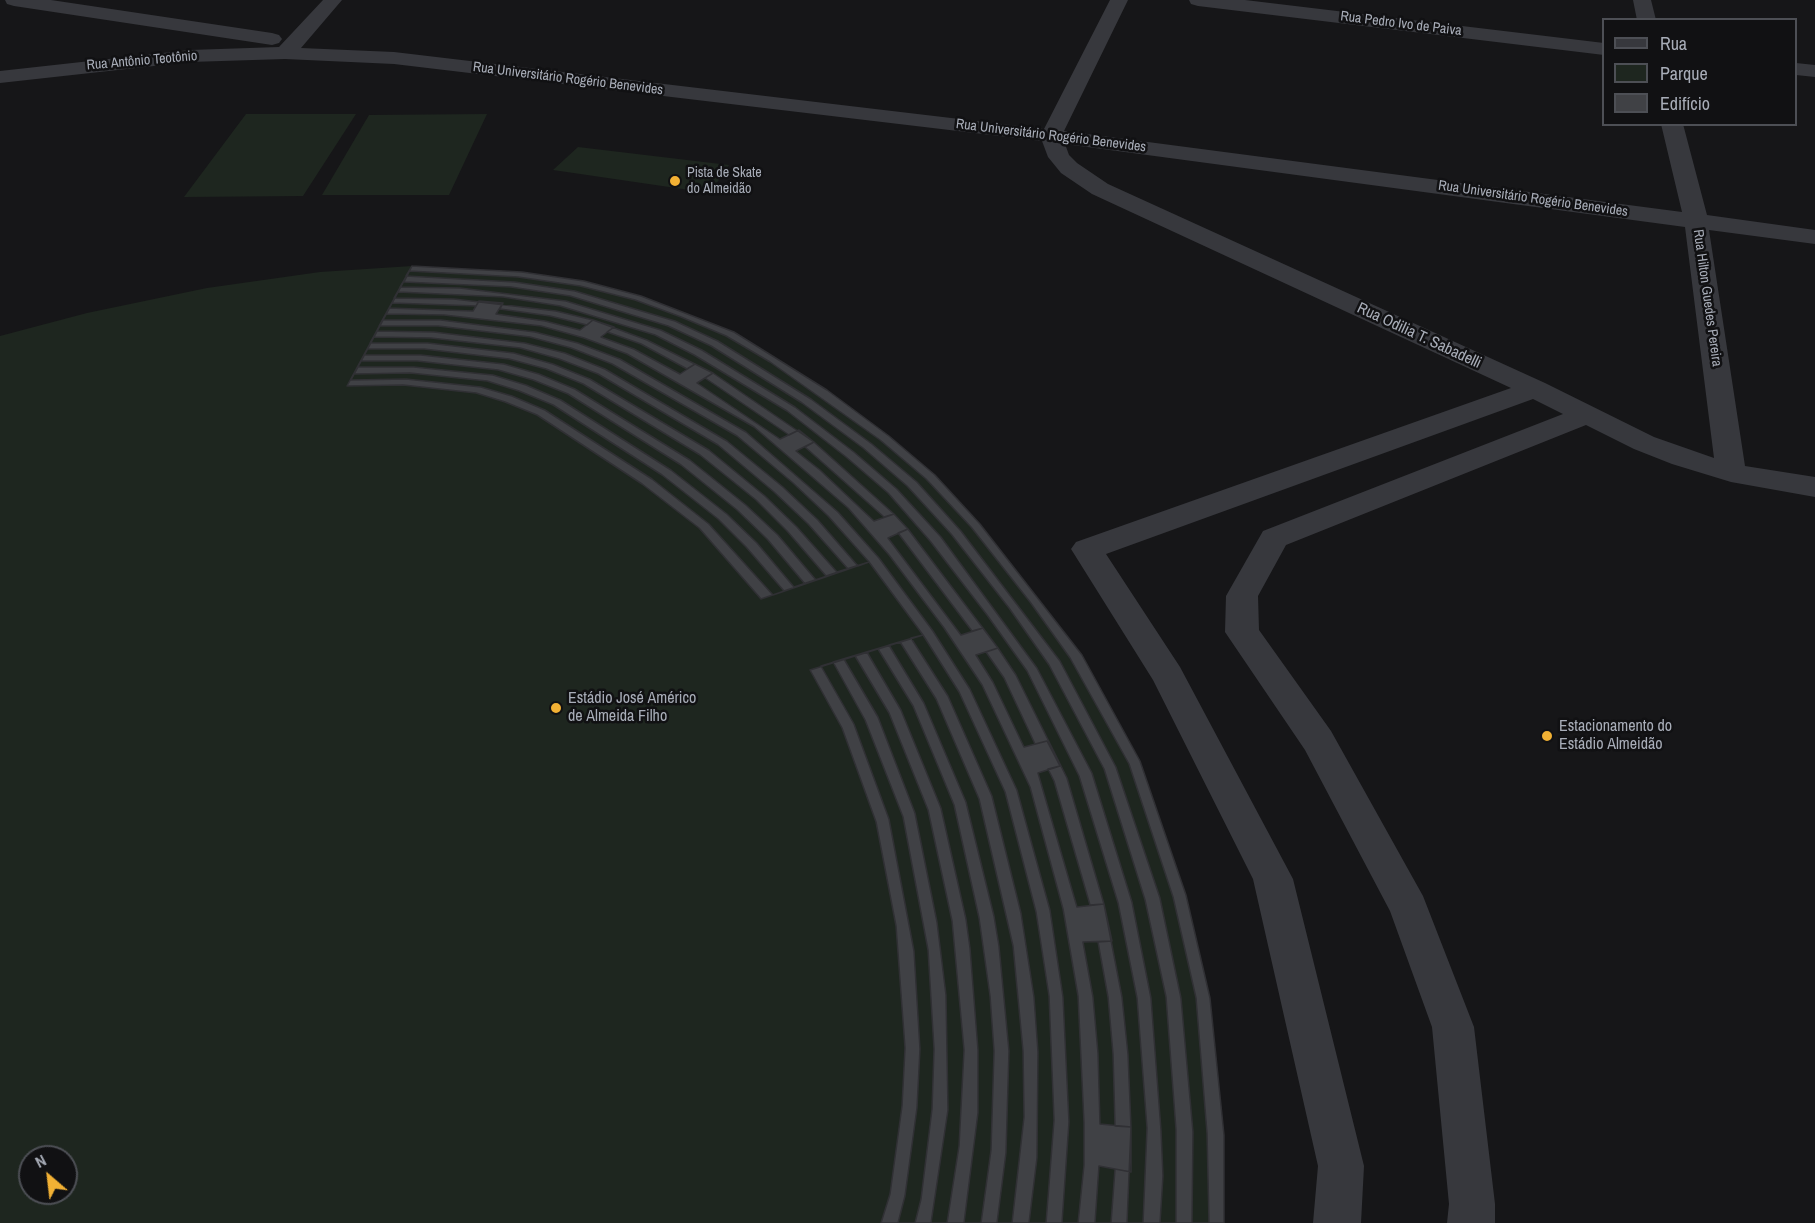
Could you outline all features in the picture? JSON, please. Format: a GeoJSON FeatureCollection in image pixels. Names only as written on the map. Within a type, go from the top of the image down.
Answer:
{"type":"FeatureCollection","features":[{"type":"Feature","properties":{"kind":"street"},"geometry":{"type":"LineString","coordinates":[[14,0],[291,48],[333,0]]}},
{"type":"Feature","properties":{"kind":"street"},"geometry":{"type":"LineString","coordinates":[[1051,136],[1119,0]]}},
{"type":"Feature","properties":{"kind":"street","name":"Rua Pedro Ivo de Paiva"},"geometry":{"type":"LineString","coordinates":[[1198,0],[1602,49]]}},
{"type":"Feature","properties":{"kind":"street"},"geometry":{"type":"LineString","coordinates":[[1642,0],[1646,18]]}},
{"type":"Feature","properties":{"kind":"street","name":"Rua Antônio Teotônio"},"geometry":{"type":"LineString","coordinates":[[0,77],[93,65],[291,48]]}},
{"type":"Feature","properties":{"kind":"street","name":"Rua Universitário Rogério Benevides"},"geometry":{"type":"LineString","coordinates":[[291,48],[394,58],[1051,136],[1815,237]]}},
{"type":"Feature","properties":{"kind":"street"},"geometry":{"type":"LineString","coordinates":[[0,85],[93,65]]}},
{"type":"Feature","properties":{"kind":"street"},"geometry":{"type":"LineString","coordinates":[[1797,69],[1815,71]]}},
{"type":"Feature","properties":{"kind":"street","name":"Rua Hilton Guedes Pereira"},"geometry":{"type":"LineString","coordinates":[[1672,126],[1696,221],[1731,473]]}},
{"type":"Feature","properties":{"kind":"street","name":"Rua Odilia T. Sabadelli"},"geometry":{"type":"LineString","coordinates":[[1051,136],[1059,157],[1069,168],[1100,189],[1534,389],[1644,443],[1731,473],[1815,486]]}},
{"type":"Feature","properties":{"kind":"street"},"geometry":{"type":"LineString","coordinates":[[1337,1223],[1341,1166],[1273,879],[1168,676],[1087,549],[1534,389]]}},
{"type":"Feature","properties":{"kind":"street"},"geometry":{"type":"LineString","coordinates":[[1472,1223],[1454,1027],[1404,898],[1318,741],[1242,632],[1242,596],[1274,538],[1586,415]]}},
{"type":"Feature","properties":{"kind":"green space"},"geometry":{"type":"Polygon","coordinates":[[[246,114],[356,114],[303,196],[184,197],[246,114]]]}},
{"type":"Feature","properties":{"kind":"green space"},"geometry":{"type":"Polygon","coordinates":[[[487,114],[449,195],[322,195],[369,115],[487,114]]]}},
{"type":"Feature","properties":{"kind":"green space","name":"Pista de Skate do Almeidão"},"geometry":{"type":"Polygon","coordinates":[[[578,147],[729,165],[710,193],[553,170],[578,147]]]}},
{"type":"Feature","properties":{"kind":"green space","name":"Estádio José Américo de Almeida Filho"},"geometry":{"type":"Polygon","coordinates":[[[412,266],[522,272],[584,281],[641,296],[734,332],[827,390],[935,475],[980,524],[1082,655],[1140,761],[1186,895],[1210,998],[1224,1135],[1224,1223],[0,1223],[0,336],[87,313],[207,288],[320,272],[412,266]]]}},
{"type":"Feature","properties":{"kind":"building"},"geometry":{"type":"Polygon","coordinates":[[[412,266],[522,272],[584,281],[641,296],[734,332],[827,390],[889,436],[935,475],[980,524],[1082,655],[1140,761],[1186,895],[1210,998],[1224,1135],[1224,1223],[1176,1223],[1176,1130],[1166,997],[1145,900],[1104,769],[1049,665],[1009,608],[951,534],[907,486],[863,448],[802,403],[711,346],[668,326],[570,296],[511,287],[404,282],[412,266]]]}},
{"type":"Feature","properties":{"kind":"building"},"geometry":{"type":"Polygon","coordinates":[[[412,266],[522,272],[584,281],[641,296],[734,332],[827,390],[889,436],[935,475],[980,524],[1082,655],[1140,761],[1186,895],[1210,998],[1224,1135],[1224,1223],[1046,1223],[1054,1120],[1049,996],[1036,912],[1005,792],[959,692],[923,635],[869,562],[828,516],[737,436],[612,364],[571,348],[530,337],[438,326],[379,326],[412,266]]]}},
{"type":"Feature","properties":{"kind":"building"},"geometry":{"type":"Polygon","coordinates":[[[412,266],[522,272],[584,281],[641,296],[734,332],[827,390],[889,436],[935,475],[980,524],[1082,655],[1140,761],[1186,895],[1210,998],[1224,1135],[1224,1223],[1143,1223],[1147,1128],[1137,998],[1118,903],[1079,776],[1027,671],[930,541],[888,493],[846,457],[787,411],[694,355],[655,335],[560,306],[503,297],[398,292],[412,266]]]}},
{"type":"Feature","properties":{"kind":"building"},"geometry":{"type":"Polygon","coordinates":[[[412,266],[522,272],[584,281],[641,296],[734,332],[827,390],[889,436],[935,475],[980,524],[1082,655],[1140,761],[1186,895],[1210,998],[1224,1135],[1224,1223],[1078,1223],[1084,1165],[1084,1123],[1078,996],[1063,909],[1030,787],[982,685],[944,628],[889,555],[848,508],[754,427],[627,354],[584,338],[541,326],[444,315],[386,314],[412,266]]]}},
{"type":"Feature","properties":{"kind":"building"},"geometry":{"type":"Polygon","coordinates":[[[412,266],[522,272],[584,281],[641,296],[734,332],[827,390],[889,436],[935,475],[980,524],[1082,655],[1140,761],[1186,895],[1210,998],[1224,1135],[1224,1223],[1062,1223],[1069,1122],[1063,997],[1050,910],[1017,790],[970,689],[933,631],[879,558],[838,512],[746,432],[620,359],[578,343],[535,332],[441,320],[383,320],[412,266]]]}},
{"type":"Feature","properties":{"kind":"building"},"geometry":{"type":"Polygon","coordinates":[[[412,266],[522,272],[584,281],[641,296],[734,332],[827,390],[889,436],[935,475],[980,524],[1082,655],[1140,761],[1186,895],[1210,998],[1224,1135],[1224,1223],[931,1223],[948,1110],[946,995],[937,922],[915,813],[878,717],[844,659],[923,635],[869,562],[794,587],[757,543],[727,514],[671,470],[561,400],[526,385],[493,375],[414,367],[358,367],[412,266]]]}},
{"type":"Feature","properties":{"kind":"building"},"geometry":{"type":"Polygon","coordinates":[[[412,266],[522,272],[584,281],[641,296],[734,332],[827,390],[889,436],[935,475],[980,524],[1082,655],[1140,761],[1186,895],[1210,998],[1224,1135],[1224,1223],[964,1223],[978,1113],[978,1050],[966,919],[941,808],[901,710],[867,652],[923,635],[869,562],[816,580],[778,535],[746,505],[690,460],[575,389],[539,374],[504,364],[421,355],[364,355],[412,266]]]}},
{"type":"Feature","properties":{"kind":"building"},"geometry":{"type":"Polygon","coordinates":[[[412,266],[522,272],[584,281],[641,296],[734,332],[827,390],[889,436],[935,475],[980,524],[1082,655],[1140,761],[1186,895],[1210,998],[1224,1135],[1224,1223],[1127,1223],[1131,1127],[1128,1054],[1122,997],[1104,904],[1067,778],[1016,675],[908,529],[814,442],[713,373],[647,340],[593,320],[556,311],[454,299],[394,298],[412,266]]]}},
{"type":"Feature","properties":{"kind":"building"},"geometry":{"type":"Polygon","coordinates":[[[412,266],[522,272],[584,281],[641,296],[734,332],[827,390],[889,436],[935,475],[980,524],[1082,655],[1140,761],[1186,895],[1210,998],[1224,1135],[1224,1223],[981,1223],[991,1150],[994,1051],[990,996],[979,918],[954,805],[913,706],[878,649],[923,635],[869,562],[826,576],[787,531],[756,500],[700,455],[583,384],[546,369],[509,359],[424,349],[367,349],[412,266]]]}},
{"type":"Feature","properties":{"kind":"building"},"geometry":{"type":"Polygon","coordinates":[[[412,266],[522,272],[584,281],[641,296],[734,332],[827,390],[889,436],[935,475],[980,524],[1082,655],[1140,761],[1186,895],[1210,998],[1224,1135],[1224,1223],[947,1223],[959,1146],[964,1050],[952,921],[928,810],[889,713],[855,656],[923,635],[869,562],[805,584],[767,539],[737,510],[681,465],[568,394],[533,380],[498,370],[417,361],[361,361],[412,266]]]}},
{"type":"Feature","properties":{"kind":"building"},"geometry":{"type":"Polygon","coordinates":[[[412,266],[522,272],[584,281],[641,296],[734,332],[827,390],[889,436],[935,475],[980,524],[1082,655],[1140,761],[1186,895],[1210,998],[1224,1135],[1224,1223],[1012,1223],[1024,1117],[1023,1051],[1013,946],[979,799],[936,699],[900,642],[923,635],[869,562],[848,569],[808,524],[718,445],[598,374],[559,359],[520,348],[431,338],[374,337],[412,266]]]}},
{"type":"Feature","properties":{"kind":"building"},"geometry":{"type":"Polygon","coordinates":[[[412,266],[522,272],[584,281],[641,296],[734,332],[827,390],[889,436],[935,475],[980,524],[1082,655],[1140,761],[1186,895],[1210,998],[1224,1135],[1224,1223],[1029,1223],[1037,1158],[1038,1052],[1034,997],[1021,913],[992,796],[948,696],[911,638],[923,635],[869,562],[858,566],[818,520],[783,487],[727,441],[605,369],[565,353],[525,343],[434,332],[377,331],[412,266]]]}},
{"type":"Feature","properties":{"kind":"building"},"geometry":{"type":"Polygon","coordinates":[[[412,266],[522,272],[584,281],[641,296],[734,332],[827,390],[889,436],[935,475],[980,524],[1082,655],[1140,761],[1186,895],[1210,998],[1224,1135],[1224,1223],[997,1223],[1006,1153],[1009,1051],[999,946],[994,916],[966,802],[924,703],[889,645],[923,635],[869,562],[837,572],[797,527],[765,496],[709,450],[590,379],[553,364],[514,353],[428,343],[370,343],[412,266]]]}},
{"type":"Feature","properties":{"kind":"building"},"geometry":{"type":"Polygon","coordinates":[[[412,266],[522,272],[584,281],[641,296],[734,332],[827,390],[889,436],[935,475],[980,524],[1082,655],[1140,761],[1186,895],[1210,998],[1224,1135],[1224,1223],[1160,1223],[1163,1176],[1151,998],[1132,902],[1092,773],[1037,668],[941,537],[897,489],[854,452],[795,407],[702,350],[661,330],[566,301],[460,288],[400,287],[412,266]]]}},
{"type":"Feature","properties":{"kind":"building"},"geometry":{"type":"Polygon","coordinates":[[[412,266],[522,272],[584,281],[641,296],[734,332],[827,390],[889,436],[935,475],[980,524],[1082,655],[1140,761],[1186,895],[1210,998],[1224,1135],[1224,1223],[1209,1223],[1207,1133],[1196,998],[1173,897],[1129,764],[1070,658],[1030,602],[971,527],[926,479],[880,440],[770,362],[726,336],[635,300],[580,286],[518,277],[409,271],[412,266]]]}},
{"type":"Feature","properties":{"kind":"building"},"geometry":{"type":"Polygon","coordinates":[[[412,266],[522,272],[584,281],[641,296],[734,332],[827,390],[889,436],[935,475],[980,524],[1082,655],[1140,761],[1186,895],[1210,998],[1224,1135],[1224,1223],[1192,1223],[1193,1132],[1181,998],[1160,898],[1116,767],[1060,661],[961,531],[917,482],[872,444],[811,399],[718,341],[675,321],[575,291],[515,282],[406,276],[412,266]]]}},
{"type":"Feature","properties":{"kind":"building"},"geometry":{"type":"Polygon","coordinates":[[[412,266],[522,272],[584,281],[641,296],[734,332],[827,390],[889,436],[935,475],[980,524],[1082,655],[1140,761],[1186,895],[1210,998],[1224,1135],[1224,1223],[1111,1223],[1115,1169],[1131,1172],[1131,1127],[1115,1126],[1113,1054],[1108,997],[1098,942],[1112,941],[1104,904],[1090,905],[1054,781],[1048,769],[1060,766],[1047,741],[1035,744],[1004,678],[986,652],[998,648],[983,628],[972,631],[898,533],[908,529],[894,514],[884,517],[805,447],[814,442],[799,430],[789,435],[705,378],[713,373],[695,364],[687,369],[641,344],[607,332],[614,327],[593,320],[587,325],[550,316],[500,309],[503,303],[479,301],[476,306],[392,303],[412,266]]]}},
{"type":"Feature","properties":{"kind":"building"},"geometry":{"type":"Polygon","coordinates":[[[412,266],[522,272],[584,281],[641,296],[734,332],[827,390],[889,436],[935,475],[980,524],[1082,655],[1140,761],[1186,895],[1210,998],[1224,1135],[1224,1223],[1095,1223],[1099,1166],[1131,1172],[1131,1127],[1100,1124],[1098,1053],[1093,997],[1083,942],[1112,941],[1104,904],[1077,907],[1038,773],[1060,766],[1047,741],[1024,747],[993,682],[976,655],[998,648],[983,628],[961,635],[888,538],[908,529],[894,514],[874,521],[820,470],[796,451],[814,442],[799,430],[780,439],[697,383],[713,373],[695,364],[680,374],[634,349],[601,337],[614,327],[593,320],[580,330],[545,321],[496,314],[503,303],[479,301],[473,311],[389,308],[412,266]]]}},
{"type":"Feature","properties":{"kind":"building"},"geometry":{"type":"Polygon","coordinates":[[[412,266],[522,272],[584,281],[641,296],[734,332],[827,390],[889,436],[935,475],[980,524],[1082,655],[1140,761],[1186,895],[1210,998],[1224,1135],[1224,1223],[898,1223],[905,1196],[917,1108],[920,1049],[914,951],[889,819],[854,724],[821,666],[923,635],[869,562],[773,595],[709,524],[652,479],[545,410],[512,396],[481,387],[406,379],[351,380],[412,266]]]}},
{"type":"Feature","properties":{"kind":"building"},"geometry":{"type":"Polygon","coordinates":[[[412,266],[522,272],[584,281],[641,296],[734,332],[827,390],[889,436],[935,475],[980,524],[1082,655],[1140,761],[1186,895],[1210,998],[1224,1135],[1224,1223],[915,1223],[921,1199],[932,1109],[934,1049],[928,950],[903,817],[865,720],[833,662],[923,635],[869,562],[784,591],[718,519],[662,475],[553,405],[487,381],[410,373],[354,374],[412,266]]]}},
{"type":"Feature","properties":{"kind":"building"},"geometry":{"type":"Polygon","coordinates":[[[412,266],[522,272],[584,281],[641,296],[734,332],[827,390],[889,436],[935,475],[980,524],[1082,655],[1140,761],[1186,895],[1210,998],[1224,1135],[1224,1223],[881,1223],[890,1194],[902,1106],[905,1048],[896,926],[876,822],[842,728],[810,670],[923,635],[869,562],[761,599],[699,528],[642,484],[537,415],[476,393],[403,385],[347,386],[412,266]]]}},
{"type":"Feature","properties":{"kind":"place","name":"Pista de Skate do Almeidão"},"geometry":{"type":"Point","coordinates":[675,181]}},
{"type":"Feature","properties":{"kind":"place","name":"Estádio José Américo de Almeida Filho"},"geometry":{"type":"Point","coordinates":[556,708]}},
{"type":"Feature","properties":{"kind":"place","name":"Estacionamento do Estádio Almeidão"},"geometry":{"type":"Point","coordinates":[1547,736]}}]}
